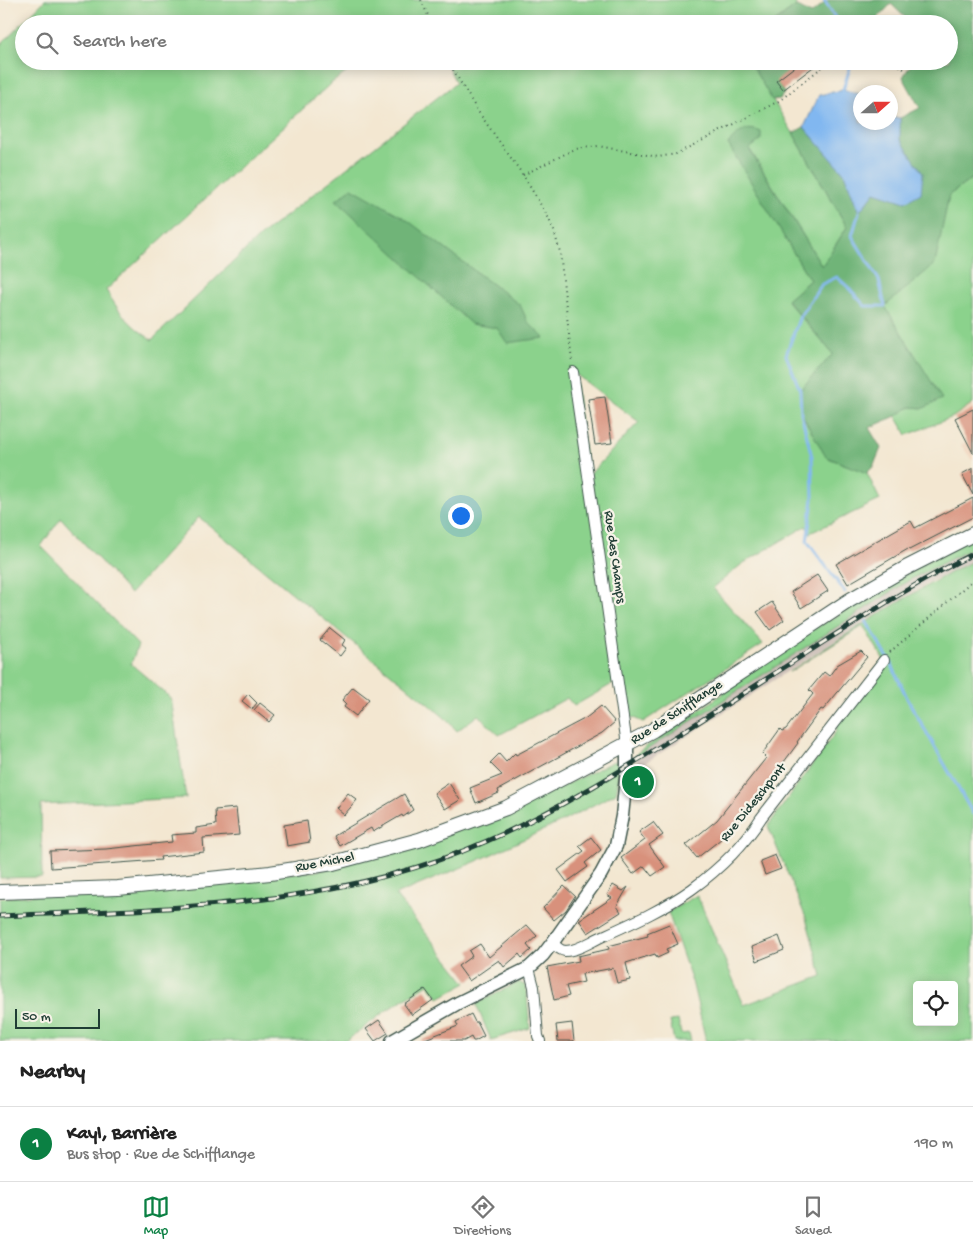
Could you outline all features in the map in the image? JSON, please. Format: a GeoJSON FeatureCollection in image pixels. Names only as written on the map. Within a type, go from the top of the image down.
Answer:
{"type":"FeatureCollection","features":[{"type":"Feature","properties":{"kind":"main road","name":"Rue de Schifflange"},"geometry":{"type":"LineString","coordinates":[[627,745],[690,706],[850,600],[906,568],[973,534]]}},
{"type":"Feature","properties":{"kind":"main road","name":"Rue Michel"},"geometry":{"type":"LineString","coordinates":[[0,892],[118,888],[270,872],[333,863],[419,840],[506,808],[627,745]]}},
{"type":"Feature","properties":{"kind":"street","name":"Rue des Champs"},"geometry":{"type":"LineString","coordinates":[[573,372],[627,745]]}},
{"type":"Feature","properties":{"kind":"street","name":"Rue Dideschpont"},"geometry":{"type":"LineString","coordinates":[[553,942],[556,948],[563,951],[585,945],[654,913],[692,890],[718,868],[752,832],[887,656]]}},
{"type":"Feature","properties":{"kind":"street","name":"Rue de Schifflange"},"geometry":{"type":"LineString","coordinates":[[392,1041],[458,1002],[529,968],[543,955],[601,874],[616,846],[627,768],[627,745]]}},
{"type":"Feature","properties":{"kind":"street"},"geometry":{"type":"LineString","coordinates":[[529,968],[534,987],[540,1041]]}},
{"type":"Feature","properties":{"kind":"path"},"geometry":{"type":"LineString","coordinates":[[421,0],[428,15]]}},
{"type":"Feature","properties":{"kind":"path"},"geometry":{"type":"LineString","coordinates":[[454,70],[548,216],[560,252],[573,372]]}},
{"type":"Feature","properties":{"kind":"path"},"geometry":{"type":"LineString","coordinates":[[523,175],[575,149],[598,146],[658,157],[676,154],[780,101],[819,70]]}},
{"type":"Feature","properties":{"kind":"path"},"geometry":{"type":"LineString","coordinates":[[887,656],[973,580]]}},
{"type":"Feature","properties":{"kind":"shaded area"},"geometry":{"type":"Polygon","coordinates":[[[973,403],[973,461],[961,445],[967,442],[953,417],[973,403]]]}},
{"type":"Feature","properties":{"kind":"shaded area"},"geometry":{"type":"Polygon","coordinates":[[[973,548],[973,561],[930,582],[866,621],[637,768],[637,756],[911,579],[973,548]]]}},
{"type":"Feature","properties":{"kind":"green space"},"geometry":{"type":"Polygon","coordinates":[[[45,0],[795,0],[796,6],[784,15],[30,15],[45,0]]]}},
{"type":"Feature","properties":{"kind":"green space"},"geometry":{"type":"Polygon","coordinates":[[[828,0],[973,0],[973,178],[949,195],[935,264],[885,306],[942,399],[924,408],[910,407],[896,416],[869,428],[881,448],[873,467],[867,473],[826,457],[801,413],[800,390],[833,354],[787,300],[810,280],[728,144],[743,131],[751,129],[761,132],[761,140],[749,149],[822,266],[847,227],[793,133],[804,127],[844,173],[859,212],[875,192],[905,202],[923,173],[900,139],[900,118],[920,108],[903,77],[907,70],[958,70],[958,15],[903,15],[891,4],[881,15],[784,15],[796,6],[811,14],[828,0]]]}},
{"type":"Feature","properties":{"kind":"green space"},"geometry":{"type":"Polygon","coordinates":[[[15,31],[15,70],[350,70],[330,84],[106,290],[126,318],[152,340],[261,235],[456,83],[450,70],[754,70],[847,227],[822,266],[749,148],[728,143],[810,280],[787,301],[833,354],[800,390],[826,457],[867,473],[880,500],[810,533],[806,526],[742,564],[713,588],[763,644],[643,722],[629,716],[627,701],[614,683],[574,706],[567,698],[499,735],[478,715],[457,731],[444,717],[199,517],[130,594],[61,518],[41,546],[138,645],[131,664],[171,698],[186,798],[41,805],[42,877],[0,878],[0,46],[15,31]],[[574,373],[588,476],[639,422],[574,373]]]}},
{"type":"Feature","properties":{"kind":"green space"},"geometry":{"type":"Polygon","coordinates":[[[754,70],[791,70],[777,81],[784,93],[780,99],[772,100],[754,70]]]}},
{"type":"Feature","properties":{"kind":"green space"},"geometry":{"type":"Polygon","coordinates":[[[973,178],[973,403],[953,417],[907,435],[896,416],[910,407],[924,408],[885,306],[934,264],[949,195],[973,178]]]}},
{"type":"Feature","properties":{"kind":"green space"},"geometry":{"type":"Polygon","coordinates":[[[352,188],[403,217],[520,305],[528,322],[544,338],[507,343],[497,328],[471,324],[336,200],[352,188]]]}},
{"type":"Feature","properties":{"kind":"green space"},"geometry":{"type":"Polygon","coordinates":[[[973,534],[973,548],[911,579],[637,756],[637,753],[724,693],[720,685],[973,534]]]}},
{"type":"Feature","properties":{"kind":"green space"},"geometry":{"type":"Polygon","coordinates":[[[973,561],[973,1041],[706,1041],[693,985],[668,912],[697,895],[744,1005],[822,976],[806,918],[768,826],[837,730],[835,723],[884,660],[863,626],[789,672],[926,586],[973,561]]]}},
{"type":"Feature","properties":{"kind":"green space"},"geometry":{"type":"Polygon","coordinates":[[[614,761],[620,764],[616,793],[563,821],[477,861],[395,895],[466,983],[439,998],[428,984],[387,1010],[346,1041],[0,1041],[0,898],[317,871],[500,817],[614,761]]]}},
{"type":"Feature","properties":{"kind":"green space"},"geometry":{"type":"Polygon","coordinates":[[[519,982],[526,986],[530,1028],[491,1040],[476,1004],[519,982]]]}},
{"type":"Feature","properties":{"kind":"green space"},"geometry":{"type":"Polygon","coordinates":[[[678,1020],[681,1034],[689,1033],[691,1041],[674,1041],[670,1021],[678,1020]]]}},
{"type":"Feature","properties":{"kind":"water"},"geometry":{"type":"Polygon","coordinates":[[[843,90],[853,92],[853,130],[898,130],[898,118],[900,118],[900,139],[923,173],[921,193],[905,202],[875,192],[859,212],[844,173],[804,127],[819,95],[843,90]]]}},
{"type":"Feature","properties":{"kind":"building"},"geometry":{"type":"Polygon","coordinates":[[[790,70],[809,70],[783,90],[776,81],[790,70]]]}},
{"type":"Feature","properties":{"kind":"building"},"geometry":{"type":"Polygon","coordinates":[[[605,397],[612,443],[595,445],[588,399],[605,397]]]}},
{"type":"Feature","properties":{"kind":"building"},"geometry":{"type":"Polygon","coordinates":[[[973,409],[973,453],[955,418],[973,409]]]}},
{"type":"Feature","properties":{"kind":"building"},"geometry":{"type":"Polygon","coordinates":[[[973,468],[973,495],[962,474],[973,468]]]}},
{"type":"Feature","properties":{"kind":"building"},"geometry":{"type":"Polygon","coordinates":[[[973,498],[973,517],[908,549],[848,584],[836,564],[911,521],[915,528],[973,498]]]}},
{"type":"Feature","properties":{"kind":"building"},"geometry":{"type":"Polygon","coordinates":[[[817,575],[828,591],[801,608],[791,592],[817,575]]]}},
{"type":"Feature","properties":{"kind":"building"},"geometry":{"type":"Polygon","coordinates":[[[772,602],[784,620],[770,630],[757,612],[772,602]]]}},
{"type":"Feature","properties":{"kind":"building"},"geometry":{"type":"Polygon","coordinates":[[[330,628],[345,640],[342,645],[346,648],[340,656],[320,640],[330,628]]]}},
{"type":"Feature","properties":{"kind":"building"},"geometry":{"type":"Polygon","coordinates":[[[861,651],[867,657],[823,710],[821,709],[798,743],[731,831],[697,858],[686,845],[717,820],[766,758],[762,754],[780,729],[782,731],[786,729],[813,694],[809,690],[824,672],[829,676],[837,665],[861,651]]]}},
{"type":"Feature","properties":{"kind":"building"},"geometry":{"type":"Polygon","coordinates":[[[353,687],[369,699],[356,716],[344,707],[346,704],[342,700],[353,687]]]}},
{"type":"Feature","properties":{"kind":"building"},"geometry":{"type":"Polygon","coordinates":[[[248,694],[257,703],[252,709],[242,701],[248,694]]]}},
{"type":"Feature","properties":{"kind":"building"},"geometry":{"type":"Polygon","coordinates":[[[260,703],[275,715],[269,722],[254,710],[260,703]]]}},
{"type":"Feature","properties":{"kind":"building"},"geometry":{"type":"Polygon","coordinates":[[[601,706],[615,722],[602,733],[498,790],[499,793],[476,803],[470,788],[502,775],[490,763],[499,754],[506,762],[515,753],[516,755],[586,718],[601,706]]]}},
{"type":"Feature","properties":{"kind":"building"},"geometry":{"type":"Polygon","coordinates":[[[449,783],[460,800],[445,809],[434,793],[449,783]]]}},
{"type":"Feature","properties":{"kind":"building"},"geometry":{"type":"Polygon","coordinates":[[[348,793],[357,800],[344,815],[336,808],[348,793]]]}},
{"type":"Feature","properties":{"kind":"building"},"geometry":{"type":"Polygon","coordinates":[[[404,794],[413,810],[373,832],[371,828],[340,846],[334,836],[404,794]]]}},
{"type":"Feature","properties":{"kind":"building"},"geometry":{"type":"Polygon","coordinates":[[[236,808],[239,835],[203,838],[204,852],[160,857],[161,860],[51,868],[50,851],[106,849],[172,842],[171,835],[196,833],[196,828],[216,825],[215,810],[236,808]]]}},
{"type":"Feature","properties":{"kind":"building"},"geometry":{"type":"Polygon","coordinates":[[[307,821],[310,842],[287,846],[284,825],[307,821]]]}},
{"type":"Feature","properties":{"kind":"building"},"geometry":{"type":"Polygon","coordinates":[[[653,822],[663,835],[649,845],[665,867],[652,876],[644,866],[633,874],[621,858],[645,840],[639,832],[653,822]]]}},
{"type":"Feature","properties":{"kind":"building"},"geometry":{"type":"Polygon","coordinates":[[[591,837],[601,850],[585,863],[588,867],[567,882],[558,870],[584,851],[579,846],[591,837]]]}},
{"type":"Feature","properties":{"kind":"building"},"geometry":{"type":"Polygon","coordinates":[[[775,855],[781,869],[765,875],[760,861],[775,855]]]}},
{"type":"Feature","properties":{"kind":"building"},"geometry":{"type":"Polygon","coordinates":[[[613,885],[623,891],[628,887],[617,906],[621,912],[588,933],[579,920],[612,898],[607,895],[613,885]]]}},
{"type":"Feature","properties":{"kind":"building"},"geometry":{"type":"Polygon","coordinates":[[[564,886],[575,896],[566,910],[554,920],[543,908],[564,886]]]}},
{"type":"Feature","properties":{"kind":"building"},"geometry":{"type":"Polygon","coordinates":[[[669,924],[678,944],[666,949],[668,953],[657,958],[655,954],[626,963],[630,980],[617,983],[613,968],[582,974],[584,982],[566,986],[569,996],[554,1000],[547,967],[579,961],[578,956],[609,949],[608,946],[648,936],[647,933],[669,924]]]}},
{"type":"Feature","properties":{"kind":"building"},"geometry":{"type":"Polygon","coordinates":[[[527,925],[537,936],[527,945],[531,950],[522,958],[519,954],[504,967],[499,960],[469,981],[458,966],[472,956],[469,951],[480,944],[489,957],[527,925]]]}},
{"type":"Feature","properties":{"kind":"building"},"geometry":{"type":"Polygon","coordinates":[[[779,936],[784,950],[757,961],[752,947],[779,936]]]}},
{"type":"Feature","properties":{"kind":"building"},"geometry":{"type":"Polygon","coordinates":[[[425,989],[433,1000],[412,1015],[404,1004],[425,989]]]}},
{"type":"Feature","properties":{"kind":"building"},"geometry":{"type":"Polygon","coordinates":[[[471,1014],[484,1036],[475,1041],[471,1037],[464,1041],[420,1041],[458,1026],[456,1022],[471,1014]]]}},
{"type":"Feature","properties":{"kind":"building"},"geometry":{"type":"Polygon","coordinates":[[[379,1020],[388,1033],[375,1041],[366,1029],[379,1020]]]}},
{"type":"Feature","properties":{"kind":"building"},"geometry":{"type":"Polygon","coordinates":[[[572,1023],[574,1041],[558,1041],[556,1025],[572,1023]]]}},
{"type":"Feature","properties":{"kind":"waterway"},"geometry":{"type":"LineString","coordinates":[[824,0],[833,15]]}},
{"type":"Feature","properties":{"kind":"waterway"},"geometry":{"type":"LineString","coordinates":[[843,90],[849,70]]}},
{"type":"Feature","properties":{"kind":"waterway"},"geometry":{"type":"LineString","coordinates":[[845,592],[807,541],[813,499],[812,457],[801,413],[800,390],[786,355],[800,316],[822,284],[837,277],[865,306],[885,306],[879,280],[852,236],[859,212]]}},
{"type":"Feature","properties":{"kind":"waterway"},"geometry":{"type":"LineString","coordinates":[[866,621],[891,663],[908,700],[973,814]]}},
{"type":"Feature","properties":{"kind":"railway"},"geometry":{"type":"LineString","coordinates":[[0,916],[186,907],[248,901],[309,893],[369,880],[429,863],[512,830],[584,792],[896,597],[973,554]]}},
{"type":"Feature","properties":{"kind":"place","name":"Kayl, Barrière"},"geometry":{"type":"Point","coordinates":[638,782]}}]}
